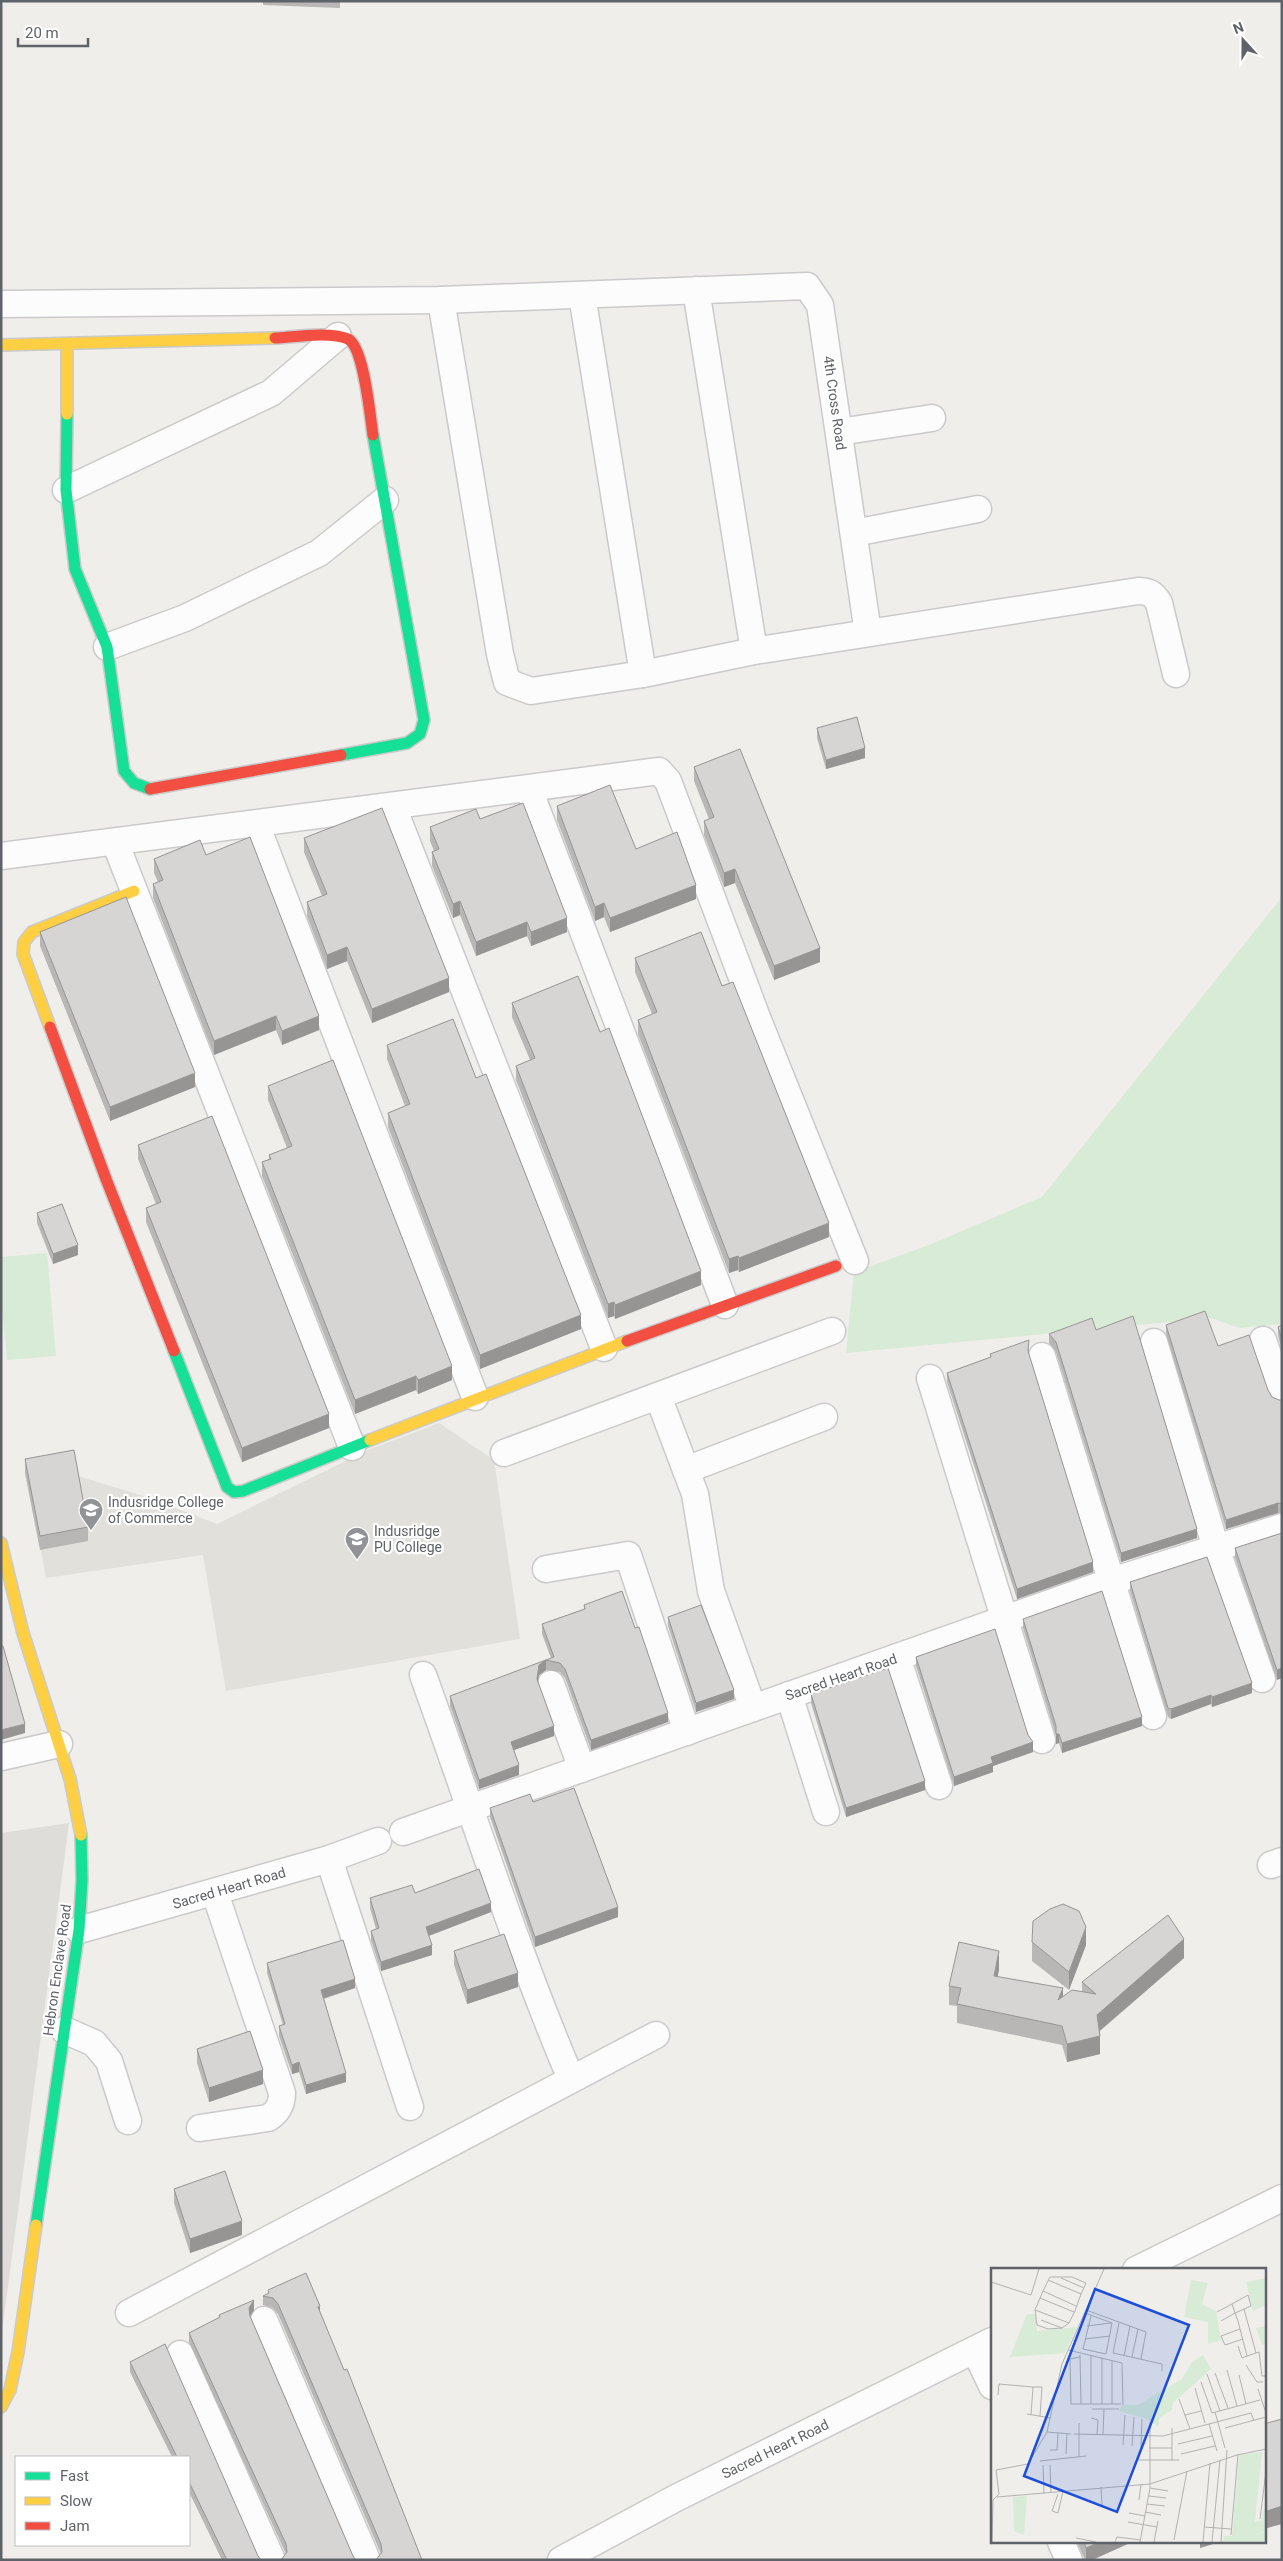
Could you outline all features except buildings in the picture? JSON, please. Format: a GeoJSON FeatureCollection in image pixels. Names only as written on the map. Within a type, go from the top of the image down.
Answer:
{"type":"FeatureCollection","features":[{"type":"Feature","properties":{"kind":"street","name":"4th Cross Road"},"geometry":{"type":"LineString","coordinates":[[696,290],[806,286],[820,305],[868,633]]}},
{"type":"Feature","properties":{"kind":"street"},"geometry":{"type":"LineString","coordinates":[[1,304],[441,300],[696,290],[754,651]]}},
{"type":"Feature","properties":{"kind":"street"},"geometry":{"type":"LineString","coordinates":[[582,295],[642,674]]}},
{"type":"Feature","properties":{"kind":"street"},"geometry":{"type":"LineString","coordinates":[[441,300],[500,654],[507,682],[532,691],[642,674],[754,651],[1147,591],[1154,595],[1159,603],[1176,674]]}},
{"type":"Feature","properties":{"kind":"street"},"geometry":{"type":"LineString","coordinates":[[1,345],[67,345],[338,336],[350,340],[359,354],[385,500],[424,720],[420,734],[407,743],[151,789],[134,783],[124,771],[107,647],[74,569],[66,490],[67,345]]}},
{"type":"Feature","properties":{"kind":"street"},"geometry":{"type":"LineString","coordinates":[[66,490],[271,393],[338,336]]}},
{"type":"Feature","properties":{"kind":"street"},"geometry":{"type":"LineString","coordinates":[[839,432],[932,418]]}},
{"type":"Feature","properties":{"kind":"street"},"geometry":{"type":"LineString","coordinates":[[107,647],[185,618],[319,553],[385,500]]}},
{"type":"Feature","properties":{"kind":"street"},"geometry":{"type":"LineString","coordinates":[[854,533],[978,509]]}},
{"type":"Feature","properties":{"kind":"street"},"geometry":{"type":"LineString","coordinates":[[1,856],[393,807],[652,771],[664,775],[846,1264],[604,1348],[475,1397],[244,1491],[234,1492],[227,1487],[135,1252],[23,954],[22,944],[25,937],[32,932],[134,890]]}},
{"type":"Feature","properties":{"kind":"street"},"geometry":{"type":"LineString","coordinates":[[529,789],[725,1305]]}},
{"type":"Feature","properties":{"kind":"street"},"geometry":{"type":"LineString","coordinates":[[393,807],[604,1348]]}},
{"type":"Feature","properties":{"kind":"street"},"geometry":{"type":"LineString","coordinates":[[256,824],[475,1397]]}},
{"type":"Feature","properties":{"kind":"street"},"geometry":{"type":"LineString","coordinates":[[115,842],[352,1446]]}},
{"type":"Feature","properties":{"kind":"street"},"geometry":{"type":"LineString","coordinates":[[504,1453],[832,1331]]}},
{"type":"Feature","properties":{"kind":"street"},"geometry":{"type":"LineString","coordinates":[[1263,1340],[1282,1395]]}},
{"type":"Feature","properties":{"kind":"street"},"geometry":{"type":"LineString","coordinates":[[1154,1342],[1216,1548],[1262,1680]]}},
{"type":"Feature","properties":{"kind":"street"},"geometry":{"type":"LineString","coordinates":[[1042,1356],[1154,1716]]}},
{"type":"Feature","properties":{"kind":"street"},"geometry":{"type":"LineString","coordinates":[[930,1378],[1042,1740]]}},
{"type":"Feature","properties":{"kind":"street"},"geometry":{"type":"LineString","coordinates":[[658,1396],[695,1494],[711,1591],[753,1708]]}},
{"type":"Feature","properties":{"kind":"street"},"geometry":{"type":"LineString","coordinates":[[686,1470],[824,1417]]}},
{"type":"Feature","properties":{"kind":"street","name":"Sacred Heart Road"},"geometry":{"type":"LineString","coordinates":[[403,1832],[1112,1581],[1282,1527]]}},
{"type":"Feature","properties":{"kind":"street","name":"Hebron Enclave Road"},"geometry":{"type":"LineString","coordinates":[[1,1542],[8,1574],[75,1797],[82,1844],[79,1930],[18,2352],[10,2390],[1,2407]]}},
{"type":"Feature","properties":{"kind":"street"},"geometry":{"type":"LineString","coordinates":[[546,1569],[628,1555],[687,1732]]}},
{"type":"Feature","properties":{"kind":"street"},"geometry":{"type":"LineString","coordinates":[[897,1657],[939,1786]]}},
{"type":"Feature","properties":{"kind":"street"},"geometry":{"type":"LineString","coordinates":[[423,1675],[536,1996],[571,2079]]}},
{"type":"Feature","properties":{"kind":"street"},"geometry":{"type":"LineString","coordinates":[[551,1684],[582,1768]]}},
{"type":"Feature","properties":{"kind":"street"},"geometry":{"type":"LineString","coordinates":[[789,1695],[826,1812]]}},
{"type":"Feature","properties":{"kind":"street"},"geometry":{"type":"LineString","coordinates":[[1,1757],[59,1744]]}},
{"type":"Feature","properties":{"kind":"street","name":"Sacred Heart Road"},"geometry":{"type":"LineString","coordinates":[[79,1930],[214,1893],[329,1859],[378,1842]]}},
{"type":"Feature","properties":{"kind":"street"},"geometry":{"type":"LineString","coordinates":[[329,1859],[410,2107]]}},
{"type":"Feature","properties":{"kind":"street"},"geometry":{"type":"LineString","coordinates":[[200,2128],[268,2118],[274,2114],[282,2101],[282,2093],[214,1893]]}},
{"type":"Feature","properties":{"kind":"street"},"geometry":{"type":"LineString","coordinates":[[64,2030],[94,2043],[109,2061],[128,2121]]}},
{"type":"Feature","properties":{"kind":"street"},"geometry":{"type":"LineString","coordinates":[[129,2313],[656,2034]]}},
{"type":"Feature","properties":{"kind":"street"},"geometry":{"type":"LineString","coordinates":[[1140,2268],[1282,2198]]}},
{"type":"Feature","properties":{"kind":"street"},"geometry":{"type":"LineString","coordinates":[[264,2320],[367,2560]]}},
{"type":"Feature","properties":{"kind":"street"},"geometry":{"type":"LineString","coordinates":[[984,2345],[991,2381]]}},
{"type":"Feature","properties":{"kind":"street","name":"Sacred Heart Road"},"geometry":{"type":"LineString","coordinates":[[561,2560],[676,2498],[984,2345]]}},
{"type":"Feature","properties":{"kind":"street"},"geometry":{"type":"LineString","coordinates":[[180,2354],[272,2560]]}},
{"type":"Feature","properties":{"kind":"street"},"geometry":{"type":"LineString","coordinates":[[1062,2544],[1069,2560]]}},
{"type":"Feature","properties":{"kind":"shaded area","name":"Indusridge PU College"},"geometry":{"type":"Polygon","coordinates":[[[439,1423],[494,1460],[520,1639],[226,1691],[203,1555],[46,1578],[25,1460],[147,1497],[217,1524],[368,1450],[439,1423]]]}},
{"type":"Feature","properties":{"kind":"shaded area"},"geometry":{"type":"Polygon","coordinates":[[[69,1823],[1,2340],[1,1833],[69,1823]]]}},
{"type":"Feature","properties":{"kind":"green space"},"geometry":{"type":"Polygon","coordinates":[[[1282,897],[1282,1324],[1239,1328],[1211,1318],[846,1353],[854,1272],[929,1245],[1042,1197],[1282,897]]]}},
{"type":"Feature","properties":{"kind":"green space"},"geometry":{"type":"Polygon","coordinates":[[[47,1253],[56,1356],[7,1360],[1,1296],[1,1257],[47,1253]]]}},
{"type":"Feature","properties":{"kind":"traffic: fast"},"geometry":{"type":"LineString","coordinates":[[67,414],[66,490],[75,569],[107,647],[124,771],[134,783],[150,789]]}},
{"type":"Feature","properties":{"kind":"traffic: fast"},"geometry":{"type":"LineString","coordinates":[[341,755],[407,743],[420,734],[424,720],[373,435]]}},
{"type":"Feature","properties":{"kind":"traffic: fast"},"geometry":{"type":"LineString","coordinates":[[174,1351],[227,1487],[234,1492],[243,1491],[370,1440]]}},
{"type":"Feature","properties":{"kind":"traffic: fast"},"geometry":{"type":"LineString","coordinates":[[36,2225],[79,1930],[82,1880],[81,1835]]}},
{"type":"Feature","properties":{"kind":"traffic: slow"},"geometry":{"type":"LineString","coordinates":[[1,345],[275,338]]}},
{"type":"Feature","properties":{"kind":"traffic: slow"},"geometry":{"type":"LineString","coordinates":[[67,345],[67,414]]}},
{"type":"Feature","properties":{"kind":"traffic: slow"},"geometry":{"type":"LineString","coordinates":[[50,1027],[23,954],[24,942],[32,932],[134,891]]}},
{"type":"Feature","properties":{"kind":"traffic: slow"},"geometry":{"type":"LineString","coordinates":[[370,1440],[627,1341]]}},
{"type":"Feature","properties":{"kind":"traffic: slow"},"geometry":{"type":"LineString","coordinates":[[1,1543],[23,1633],[70,1779],[81,1835]]}},
{"type":"Feature","properties":{"kind":"traffic: slow"},"geometry":{"type":"LineString","coordinates":[[1,2407],[10,2390],[18,2352],[36,2225]]}},
{"type":"Feature","properties":{"kind":"traffic: jam"},"geometry":{"type":"LineString","coordinates":[[275,338],[332,335],[348,339],[354,345],[362,368],[373,435]]}},
{"type":"Feature","properties":{"kind":"traffic: jam"},"geometry":{"type":"LineString","coordinates":[[150,789],[341,755]]}},
{"type":"Feature","properties":{"kind":"traffic: jam"},"geometry":{"type":"LineString","coordinates":[[50,1027],[106,1179],[174,1351]]}},
{"type":"Feature","properties":{"kind":"traffic: jam"},"geometry":{"type":"LineString","coordinates":[[627,1341],[836,1266]]}},
{"type":"Feature","properties":{"kind":"place","name":"Indusridge College of Commerce"},"geometry":{"type":"Point","coordinates":[91,1531]}},
{"type":"Feature","properties":{"kind":"place","name":"Indusridge PU College"},"geometry":{"type":"Point","coordinates":[357,1560]}}]}
